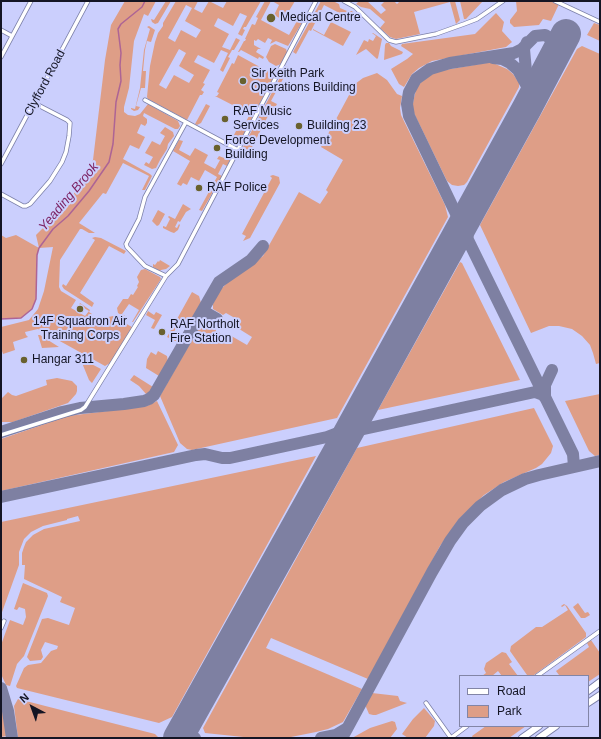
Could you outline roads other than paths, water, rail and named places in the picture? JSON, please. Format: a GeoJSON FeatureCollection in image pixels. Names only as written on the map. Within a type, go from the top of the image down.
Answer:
{"type":"FeatureCollection","features":[{"type":"Feature","properties":{"kind":"highway"},"geometry":{"type":"LineString","coordinates":[[589,690],[600,682]]}},
{"type":"Feature","properties":{"kind":"highway"},"geometry":{"type":"LineString","coordinates":[[589,702],[600,695]]}},
{"type":"Feature","properties":{"kind":"highway"},"geometry":{"type":"LineString","coordinates":[[522,738],[537,727]]}},
{"type":"Feature","properties":{"kind":"highway"},"geometry":{"type":"LineString","coordinates":[[539,738],[555,727]]}},
{"type":"Feature","properties":{"kind":"street"},"geometry":{"type":"LineString","coordinates":[[1,57],[31,1]]}},
{"type":"Feature","properties":{"kind":"street","name":"Clyfford Road"},"geometry":{"type":"LineString","coordinates":[[1,164],[88,1]]}},
{"type":"Feature","properties":{"kind":"street"},"geometry":{"type":"LineString","coordinates":[[1,435],[84,408],[166,276],[178,264],[316,1]]}},
{"type":"Feature","properties":{"kind":"street"},"geometry":{"type":"LineString","coordinates":[[344,1],[356,7],[389,40],[396,42],[436,34],[464,24],[477,19],[503,1]]}},
{"type":"Feature","properties":{"kind":"street"},"geometry":{"type":"LineString","coordinates":[[555,1],[600,22]]}},
{"type":"Feature","properties":{"kind":"street"},"geometry":{"type":"LineString","coordinates":[[1,30],[12,36]]}},
{"type":"Feature","properties":{"kind":"street"},"geometry":{"type":"LineString","coordinates":[[145,100],[238,150]]}},
{"type":"Feature","properties":{"kind":"street"},"geometry":{"type":"LineString","coordinates":[[1,194],[23,206],[30,204],[50,181],[64,157],[68,144],[70,123],[34,103]]}},
{"type":"Feature","properties":{"kind":"street"},"geometry":{"type":"LineString","coordinates":[[166,276],[145,266],[128,249],[126,244],[139,219],[145,197],[186,122]]}},
{"type":"Feature","properties":{"kind":"street"},"geometry":{"type":"LineString","coordinates":[[1,628],[4,621]]}},
{"type":"Feature","properties":{"kind":"street"},"geometry":{"type":"LineString","coordinates":[[539,675],[600,631]]}},
{"type":"Feature","properties":{"kind":"street"},"geometry":{"type":"LineString","coordinates":[[426,703],[451,738],[466,727]]}},
{"type":"Feature","properties":{"kind":"waterway","name":"Yeading Brook"},"geometry":{"type":"LineString","coordinates":[[1,319],[21,318],[32,309],[36,299],[37,255],[39,248],[53,229],[68,216],[89,191],[109,162],[113,144],[116,102],[121,81],[121,53],[118,29],[121,24],[142,7],[145,1]]}},
{"type":"Feature","properties":{"kind":"place","name":"Medical Centre"},"geometry":{"type":"Point","coordinates":[271,18]}},
{"type":"Feature","properties":{"kind":"place","name":"Sir Keith Park Operations Building"},"geometry":{"type":"Point","coordinates":[243,81]}},
{"type":"Feature","properties":{"kind":"place","name":"RAF Music Services"},"geometry":{"type":"Point","coordinates":[225,119]}},
{"type":"Feature","properties":{"kind":"place","name":"Building 23"},"geometry":{"type":"Point","coordinates":[299,126]}},
{"type":"Feature","properties":{"kind":"place","name":"Force Development Building"},"geometry":{"type":"Point","coordinates":[217,148]}},
{"type":"Feature","properties":{"kind":"place","name":"RAF Police"},"geometry":{"type":"Point","coordinates":[199,188]}},
{"type":"Feature","properties":{"kind":"place","name":"14F Squadron Air Training Corps"},"geometry":{"type":"Point","coordinates":[80,309]}},
{"type":"Feature","properties":{"kind":"place","name":"RAF Northolt Fire Station"},"geometry":{"type":"Point","coordinates":[162,332]}},
{"type":"Feature","properties":{"kind":"place","name":"Hangar 311"},"geometry":{"type":"Point","coordinates":[24,360]}}]}
